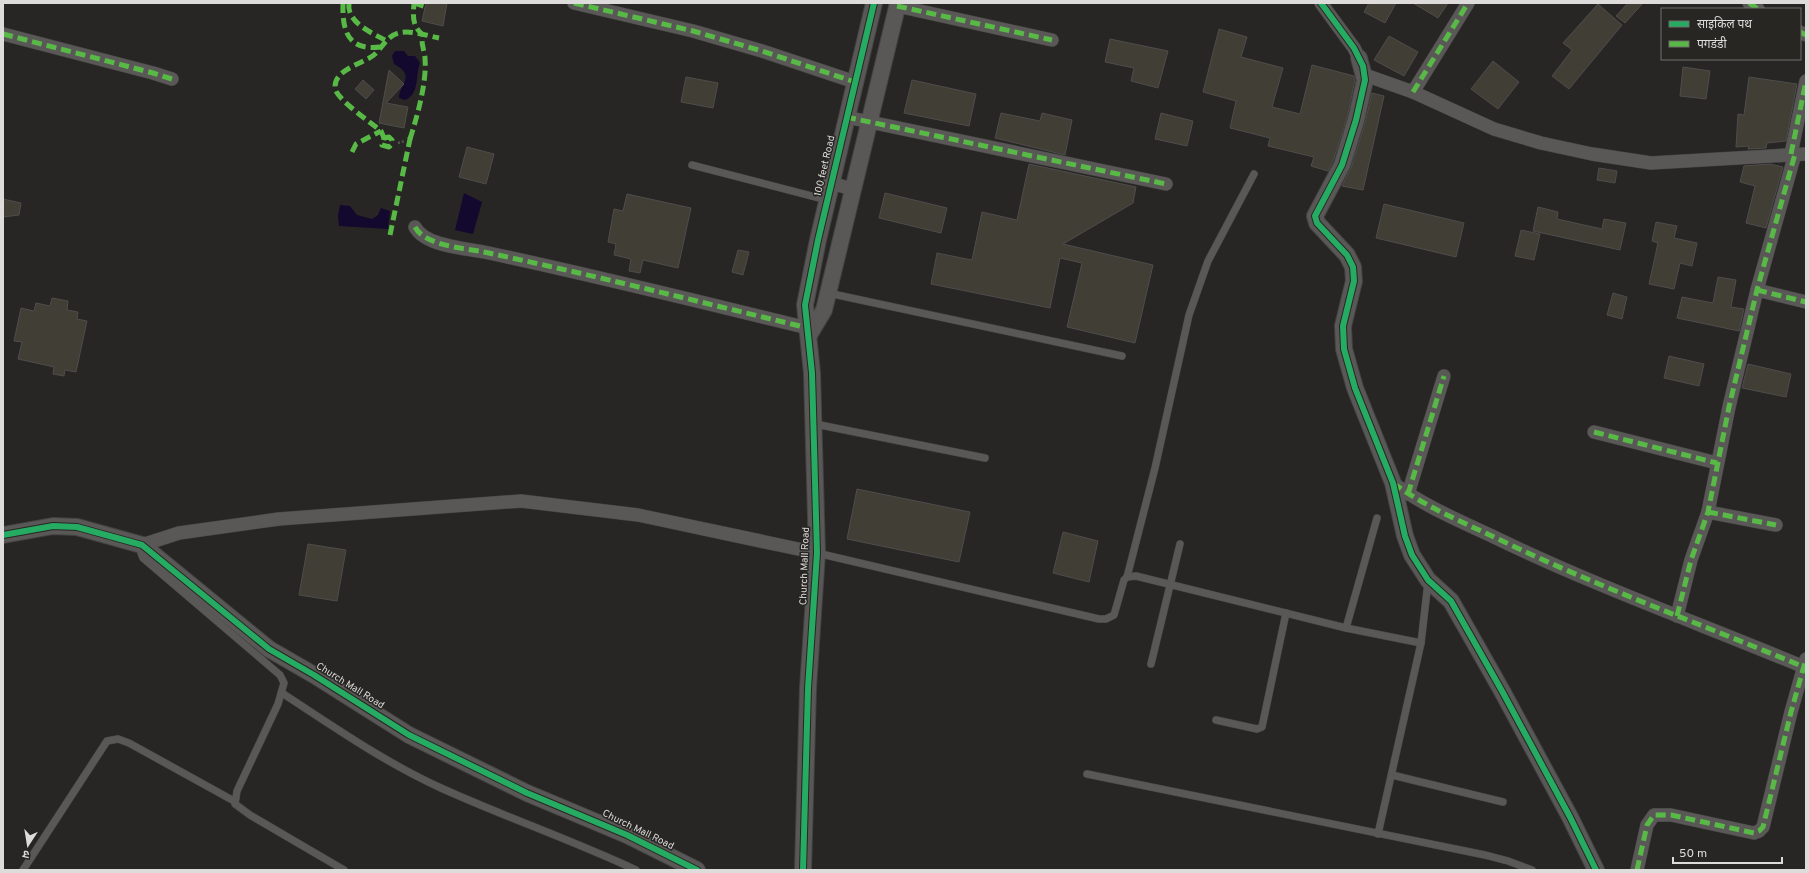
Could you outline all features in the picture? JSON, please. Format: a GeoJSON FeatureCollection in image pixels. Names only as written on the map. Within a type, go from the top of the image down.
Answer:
{"type":"FeatureCollection","features":[{"type":"Feature","properties":{"kind":"street"},"geometry":{"type":"LineString","coordinates":[[574,3],[693,31],[762,51],[855,82]]}},
{"type":"Feature","properties":{"kind":"street","name":"100 feet Road"},"geometry":{"type":"LineString","coordinates":[[809,331],[805,305],[827,200],[874,3]]}},
{"type":"Feature","properties":{"kind":"street"},"geometry":{"type":"LineString","coordinates":[[1321,3],[1354,48],[1365,75],[1356,120],[1342,165],[1315,216],[1317,223],[1347,255],[1353,267],[1354,274],[1352,292],[1343,326],[1344,348],[1355,388],[1393,483],[1407,544],[1412,555],[1428,580],[1451,601],[1502,691],[1570,817],[1596,870]]}},
{"type":"Feature","properties":{"kind":"street"},"geometry":{"type":"LineString","coordinates":[[1413,92],[1468,3]]}},
{"type":"Feature","properties":{"kind":"street"},"geometry":{"type":"LineString","coordinates":[[415,227],[423,237],[443,244],[540,264],[809,331],[824,310],[852,189],[898,5],[1052,40]]}},
{"type":"Feature","properties":{"kind":"street"},"geometry":{"type":"LineString","coordinates":[[3,34],[172,79]]}},
{"type":"Feature","properties":{"kind":"street"},"geometry":{"type":"LineString","coordinates":[[1365,75],[1413,92],[1494,129],[1541,143],[1592,154],[1652,162],[1798,154]]}},
{"type":"Feature","properties":{"kind":"street"},"geometry":{"type":"LineString","coordinates":[[1677,616],[1691,560],[1708,512],[1717,462],[1757,290],[1798,154],[1806,81]]}},
{"type":"Feature","properties":{"kind":"street"},"geometry":{"type":"LineString","coordinates":[[846,117],[1166,184]]}},
{"type":"Feature","properties":{"kind":"street"},"geometry":{"type":"LineString","coordinates":[[831,183],[852,189]]}},
{"type":"Feature","properties":{"kind":"street"},"geometry":{"type":"LineString","coordinates":[[1757,290],[1806,302]]}},
{"type":"Feature","properties":{"kind":"street","name":"Church Mall Road"},"geometry":{"type":"LineString","coordinates":[[803,870],[808,688],[817,553],[814,424],[809,331]]}},
{"type":"Feature","properties":{"kind":"street"},"geometry":{"type":"LineString","coordinates":[[1408,494],[1444,376]]}},
{"type":"Feature","properties":{"kind":"street"},"geometry":{"type":"LineString","coordinates":[[1594,432],[1717,462]]}},
{"type":"Feature","properties":{"kind":"street"},"geometry":{"type":"LineString","coordinates":[[1393,483],[1408,494],[1521,550],[1644,604],[1805,663],[1791,712],[1763,827],[1759,831],[1754,832],[1670,816],[1654,815],[1647,825],[1637,870]]}},
{"type":"Feature","properties":{"kind":"street"},"geometry":{"type":"LineString","coordinates":[[142,545],[179,534],[279,519],[521,501],[638,515],[817,553]]}},
{"type":"Feature","properties":{"kind":"street"},"geometry":{"type":"LineString","coordinates":[[1708,512],[1776,525]]}},
{"type":"Feature","properties":{"kind":"street","name":"Church Mall Road"},"geometry":{"type":"LineString","coordinates":[[3,535],[53,526],[78,527],[142,545],[269,649],[314,675],[409,736],[527,794],[627,835],[697,870]]}},
{"type":"Feature","properties":{"kind":"lane"},"geometry":{"type":"LineString","coordinates":[[692,165],[827,200]]}},
{"type":"Feature","properties":{"kind":"lane"},"geometry":{"type":"LineString","coordinates":[[817,553],[1099,619],[1106,619],[1116,612],[1124,580],[1127,577],[1155,468],[1192,308],[1208,261],[1254,174]]}},
{"type":"Feature","properties":{"kind":"lane"},"geometry":{"type":"LineString","coordinates":[[828,293],[1122,356]]}},
{"type":"Feature","properties":{"kind":"lane"},"geometry":{"type":"LineString","coordinates":[[814,424],[985,458]]}},
{"type":"Feature","properties":{"kind":"lane"},"geometry":{"type":"LineString","coordinates":[[1346,628],[1377,518]]}},
{"type":"Feature","properties":{"kind":"lane"},"geometry":{"type":"LineString","coordinates":[[1151,664],[1180,544]]}},
{"type":"Feature","properties":{"kind":"lane"},"geometry":{"type":"LineString","coordinates":[[142,545],[140,550],[143,558],[280,675],[284,683],[278,704],[237,791],[234,801]]}},
{"type":"Feature","properties":{"kind":"lane"},"geometry":{"type":"LineString","coordinates":[[1127,577],[1136,576],[1346,628],[1421,643]]}},
{"type":"Feature","properties":{"kind":"lane"},"geometry":{"type":"LineString","coordinates":[[1378,834],[1421,643],[1428,580]]}},
{"type":"Feature","properties":{"kind":"lane"},"geometry":{"type":"LineString","coordinates":[[1216,720],[1257,729],[1262,727],[1286,613]]}},
{"type":"Feature","properties":{"kind":"lane"},"geometry":{"type":"LineString","coordinates":[[282,693],[376,755],[441,788],[605,855],[636,870]]}},
{"type":"Feature","properties":{"kind":"lane"},"geometry":{"type":"LineString","coordinates":[[23,870],[107,741],[118,739],[129,743],[234,801],[250,815],[344,870]]}},
{"type":"Feature","properties":{"kind":"lane"},"geometry":{"type":"LineString","coordinates":[[1087,774],[1485,855],[1508,861],[1532,870]]}},
{"type":"Feature","properties":{"kind":"lane"},"geometry":{"type":"LineString","coordinates":[[1392,775],[1503,802]]}},
{"type":"Feature","properties":{"kind":"path"},"geometry":{"type":"LineString","coordinates":[[398,142],[405,141]]}},
{"type":"Feature","properties":{"kind":"shaded area"},"geometry":{"type":"Polygon","coordinates":[[[395,51],[404,51],[408,56],[415,56],[420,63],[413,94],[405,100],[399,98],[406,76],[401,68],[394,64],[392,56],[395,51]]]}},
{"type":"Feature","properties":{"kind":"shaded area"},"geometry":{"type":"Polygon","coordinates":[[[464,193],[482,202],[473,234],[455,230],[464,193]]]}},
{"type":"Feature","properties":{"kind":"shaded area"},"geometry":{"type":"Polygon","coordinates":[[[340,205],[350,206],[357,215],[372,219],[378,215],[381,208],[390,211],[388,229],[339,226],[338,216],[340,205]]]}},
{"type":"Feature","properties":{"kind":"building"},"geometry":{"type":"Polygon","coordinates":[[[426,3],[447,3],[443,26],[422,21],[426,3]]]}},
{"type":"Feature","properties":{"kind":"building"},"geometry":{"type":"Polygon","coordinates":[[[1369,3],[1396,3],[1385,23],[1364,12],[1369,3]]]}},
{"type":"Feature","properties":{"kind":"building"},"geometry":{"type":"Polygon","coordinates":[[[1413,3],[1448,3],[1438,18],[1413,3]]]}},
{"type":"Feature","properties":{"kind":"building"},"geometry":{"type":"Polygon","coordinates":[[[1628,3],[1643,3],[1625,23],[1616,16],[1628,3]]]}},
{"type":"Feature","properties":{"kind":"building"},"geometry":{"type":"Polygon","coordinates":[[[1598,4],[1622,25],[1569,89],[1552,76],[1572,50],[1563,43],[1598,4]]]}},
{"type":"Feature","properties":{"kind":"building"},"geometry":{"type":"Polygon","coordinates":[[[1219,29],[1247,37],[1241,57],[1283,68],[1272,107],[1300,114],[1312,65],[1354,76],[1355,80],[1347,118],[1333,161],[1328,171],[1311,166],[1314,157],[1268,146],[1270,138],[1230,128],[1236,101],[1203,92],[1219,29]]]}},
{"type":"Feature","properties":{"kind":"building"},"geometry":{"type":"Polygon","coordinates":[[[1389,36],[1418,52],[1404,76],[1374,60],[1389,36]]]}},
{"type":"Feature","properties":{"kind":"building"},"geometry":{"type":"Polygon","coordinates":[[[1110,39],[1168,51],[1158,88],[1131,81],[1134,68],[1105,62],[1110,39]]]}},
{"type":"Feature","properties":{"kind":"building"},"geometry":{"type":"Polygon","coordinates":[[[1493,61],[1519,82],[1498,109],[1471,89],[1493,61]]]}},
{"type":"Feature","properties":{"kind":"building"},"geometry":{"type":"Polygon","coordinates":[[[1683,67],[1710,71],[1706,99],[1680,96],[1683,67]]]}},
{"type":"Feature","properties":{"kind":"building"},"geometry":{"type":"Polygon","coordinates":[[[389,70],[404,84],[386,103],[408,107],[404,128],[379,123],[389,70]]]}},
{"type":"Feature","properties":{"kind":"building"},"geometry":{"type":"Polygon","coordinates":[[[686,77],[718,83],[713,108],[681,102],[686,77]]]}},
{"type":"Feature","properties":{"kind":"building"},"geometry":{"type":"Polygon","coordinates":[[[1749,77],[1797,84],[1786,141],[1767,143],[1766,148],[1748,149],[1749,146],[1736,147],[1738,114],[1744,115],[1749,77]]]}},
{"type":"Feature","properties":{"kind":"building"},"geometry":{"type":"Polygon","coordinates":[[[363,80],[374,90],[366,99],[355,89],[363,80]]]}},
{"type":"Feature","properties":{"kind":"building"},"geometry":{"type":"Polygon","coordinates":[[[912,80],[976,94],[969,126],[904,113],[912,80]]]}},
{"type":"Feature","properties":{"kind":"building"},"geometry":{"type":"Polygon","coordinates":[[[1372,93],[1384,96],[1363,190],[1342,186],[1351,168],[1365,123],[1372,93]]]}},
{"type":"Feature","properties":{"kind":"building"},"geometry":{"type":"Polygon","coordinates":[[[1001,113],[1040,121],[1042,113],[1072,120],[1065,155],[995,138],[1001,113]]]}},
{"type":"Feature","properties":{"kind":"building"},"geometry":{"type":"Polygon","coordinates":[[[1161,113],[1193,121],[1187,146],[1155,139],[1161,113]]]}},
{"type":"Feature","properties":{"kind":"building"},"geometry":{"type":"Polygon","coordinates":[[[467,147],[494,154],[486,184],[459,177],[467,147]]]}},
{"type":"Feature","properties":{"kind":"building"},"geometry":{"type":"Polygon","coordinates":[[[1029,164],[1136,187],[1133,203],[1063,244],[1153,265],[1135,343],[1067,327],[1082,263],[1060,258],[1050,308],[931,284],[937,253],[972,260],[982,212],[1017,220],[1029,164]]]}},
{"type":"Feature","properties":{"kind":"building"},"geometry":{"type":"Polygon","coordinates":[[[1770,164],[1783,167],[1766,228],[1746,223],[1755,186],[1740,182],[1744,166],[1770,164]]]}},
{"type":"Feature","properties":{"kind":"building"},"geometry":{"type":"Polygon","coordinates":[[[1599,168],[1617,171],[1615,183],[1597,180],[1599,168]]]}},
{"type":"Feature","properties":{"kind":"building"},"geometry":{"type":"Polygon","coordinates":[[[885,193],[947,208],[941,233],[879,218],[885,193]]]}},
{"type":"Feature","properties":{"kind":"building"},"geometry":{"type":"Polygon","coordinates":[[[627,194],[691,208],[678,268],[643,260],[640,273],[629,271],[631,259],[614,255],[616,244],[608,242],[614,209],[623,211],[627,194]]]}},
{"type":"Feature","properties":{"kind":"building"},"geometry":{"type":"Polygon","coordinates":[[[3,199],[21,203],[19,215],[3,217],[3,199]]]}},
{"type":"Feature","properties":{"kind":"building"},"geometry":{"type":"Polygon","coordinates":[[[1384,204],[1464,223],[1456,257],[1376,238],[1384,204]]]}},
{"type":"Feature","properties":{"kind":"building"},"geometry":{"type":"Polygon","coordinates":[[[1538,207],[1558,212],[1557,219],[1602,229],[1604,219],[1626,223],[1620,250],[1533,231],[1538,207]]]}},
{"type":"Feature","properties":{"kind":"building"},"geometry":{"type":"Polygon","coordinates":[[[1656,222],[1677,226],[1674,238],[1697,243],[1692,266],[1680,263],[1674,289],[1649,284],[1658,243],[1652,241],[1656,222]]]}},
{"type":"Feature","properties":{"kind":"building"},"geometry":{"type":"Polygon","coordinates":[[[1521,230],[1540,234],[1534,260],[1515,256],[1521,230]]]}},
{"type":"Feature","properties":{"kind":"building"},"geometry":{"type":"Polygon","coordinates":[[[738,250],[749,252],[743,275],[732,272],[738,250]]]}},
{"type":"Feature","properties":{"kind":"building"},"geometry":{"type":"Polygon","coordinates":[[[1718,277],[1736,280],[1731,307],[1744,309],[1739,331],[1677,318],[1682,297],[1713,303],[1718,277]]]}},
{"type":"Feature","properties":{"kind":"building"},"geometry":{"type":"Polygon","coordinates":[[[1613,293],[1627,297],[1622,319],[1607,315],[1613,293]]]}},
{"type":"Feature","properties":{"kind":"building"},"geometry":{"type":"Polygon","coordinates":[[[52,298],[68,301],[67,310],[78,312],[77,319],[87,321],[76,372],[65,370],[64,376],[53,374],[54,367],[18,359],[22,342],[14,341],[21,308],[34,311],[36,303],[50,306],[52,298]]]}},
{"type":"Feature","properties":{"kind":"building"},"geometry":{"type":"Polygon","coordinates":[[[1669,356],[1704,364],[1699,386],[1664,378],[1669,356]]]}},
{"type":"Feature","properties":{"kind":"building"},"geometry":{"type":"Polygon","coordinates":[[[1748,364],[1791,374],[1786,397],[1742,388],[1748,364]]]}},
{"type":"Feature","properties":{"kind":"building"},"geometry":{"type":"Polygon","coordinates":[[[857,489],[970,512],[959,562],[847,539],[857,489]]]}},
{"type":"Feature","properties":{"kind":"building"},"geometry":{"type":"Polygon","coordinates":[[[1063,532],[1098,541],[1089,582],[1053,573],[1063,532]]]}},
{"type":"Feature","properties":{"kind":"building"},"geometry":{"type":"Polygon","coordinates":[[[308,544],[346,550],[337,601],[299,595],[308,544]]]}},
{"type":"Feature","properties":{"kind":"marked path"},"geometry":{"type":"LineString","coordinates":[[343,3],[344,22],[349,37],[361,46],[380,47]]}},
{"type":"Feature","properties":{"kind":"marked path"},"geometry":{"type":"LineString","coordinates":[[349,3],[349,10],[356,21],[367,30],[385,40]]}},
{"type":"Feature","properties":{"kind":"marked path"},"geometry":{"type":"LineString","coordinates":[[414,3],[426,7]]}},
{"type":"Feature","properties":{"kind":"marked path"},"geometry":{"type":"LineString","coordinates":[[410,139],[421,99],[425,68],[425,56],[422,41],[423,35],[419,32],[415,25],[413,13],[414,3]]}},
{"type":"Feature","properties":{"kind":"marked path"},"geometry":{"type":"LineString","coordinates":[[574,3],[693,31],[762,51],[855,82]]}},
{"type":"Feature","properties":{"kind":"marked path"},"geometry":{"type":"LineString","coordinates":[[1413,92],[1468,3]]}},
{"type":"Feature","properties":{"kind":"marked path"},"geometry":{"type":"LineString","coordinates":[[1749,3],[1756,8]]}},
{"type":"Feature","properties":{"kind":"marked path"},"geometry":{"type":"LineString","coordinates":[[897,6],[1052,40]]}},
{"type":"Feature","properties":{"kind":"marked path"},"geometry":{"type":"LineString","coordinates":[[384,138],[389,137],[392,140],[392,144],[389,147],[382,145],[384,138],[381,131],[339,96],[336,91],[335,84],[338,78],[343,72],[375,54],[388,39],[395,34],[410,32],[439,38]]}},
{"type":"Feature","properties":{"kind":"marked path"},"geometry":{"type":"LineString","coordinates":[[1801,32],[1806,35]]}},
{"type":"Feature","properties":{"kind":"marked path"},"geometry":{"type":"LineString","coordinates":[[3,34],[172,79]]}},
{"type":"Feature","properties":{"kind":"marked path"},"geometry":{"type":"LineString","coordinates":[[1791,154],[1806,81]]}},
{"type":"Feature","properties":{"kind":"marked path"},"geometry":{"type":"LineString","coordinates":[[846,117],[1166,184]]}},
{"type":"Feature","properties":{"kind":"marked path"},"geometry":{"type":"LineString","coordinates":[[352,152],[356,144],[381,131]]}},
{"type":"Feature","properties":{"kind":"marked path"},"geometry":{"type":"LineString","coordinates":[[390,235],[410,139],[405,141]]}},
{"type":"Feature","properties":{"kind":"marked path"},"geometry":{"type":"LineString","coordinates":[[1677,616],[1691,560],[1708,512],[1729,407],[1757,290],[1795,154]]}},
{"type":"Feature","properties":{"kind":"marked path"},"geometry":{"type":"LineString","coordinates":[[415,227],[427,238],[446,245],[565,270],[808,328]]}},
{"type":"Feature","properties":{"kind":"marked path"},"geometry":{"type":"LineString","coordinates":[[1757,290],[1806,302]]}},
{"type":"Feature","properties":{"kind":"marked path"},"geometry":{"type":"LineString","coordinates":[[1408,494],[1444,376]]}},
{"type":"Feature","properties":{"kind":"marked path"},"geometry":{"type":"LineString","coordinates":[[1594,432],[1717,463]]}},
{"type":"Feature","properties":{"kind":"marked path"},"geometry":{"type":"LineString","coordinates":[[1393,483],[1442,513],[1532,555],[1804,667]]}},
{"type":"Feature","properties":{"kind":"marked path"},"geometry":{"type":"LineString","coordinates":[[1708,512],[1776,525]]}},
{"type":"Feature","properties":{"kind":"marked path"},"geometry":{"type":"LineString","coordinates":[[1637,870],[1647,825],[1654,815],[1671,815],[1754,833],[1763,827],[1791,712],[1806,659]]}},
{"type":"Feature","properties":{"kind":"cycle path"},"geometry":{"type":"LineString","coordinates":[[803,870],[808,688],[817,553],[812,373],[805,305],[818,240],[874,3]]}},
{"type":"Feature","properties":{"kind":"cycle path"},"geometry":{"type":"LineString","coordinates":[[1321,3],[1354,48],[1363,66],[1365,80],[1356,120],[1342,165],[1315,216],[1317,223],[1347,255],[1353,267],[1354,281],[1343,326],[1344,349],[1355,388],[1393,483],[1405,536],[1412,555],[1428,580],[1451,601],[1502,691],[1570,817],[1596,870]]}},
{"type":"Feature","properties":{"kind":"cycle path"},"geometry":{"type":"LineString","coordinates":[[3,535],[53,526],[77,527],[142,545],[269,649],[314,675],[409,735],[527,793],[627,835],[697,870]]}}]}
